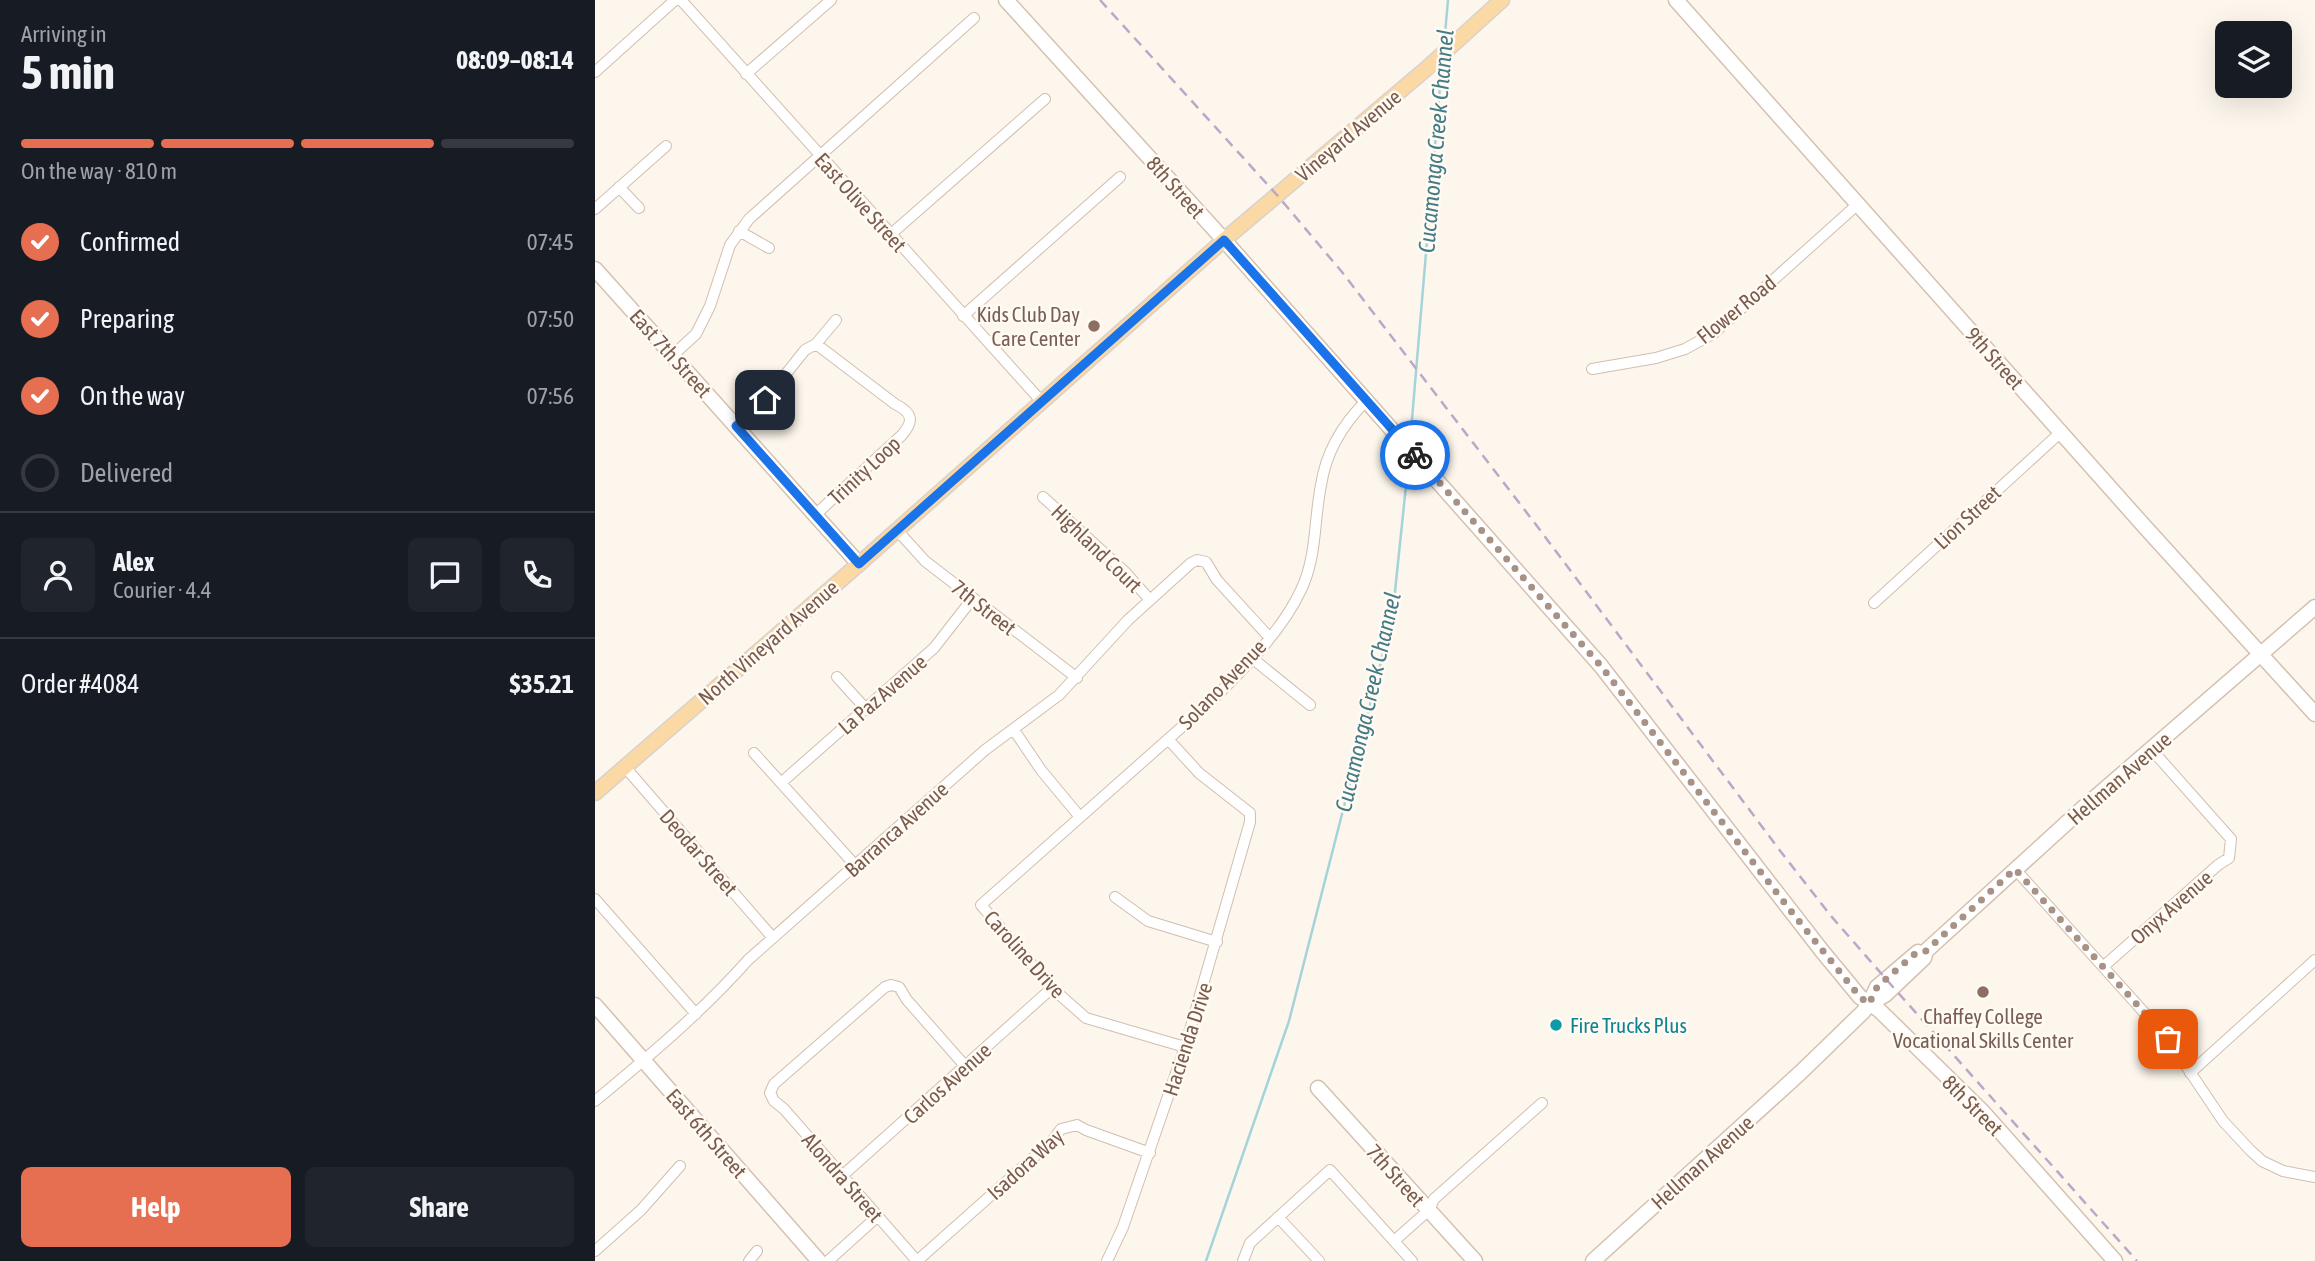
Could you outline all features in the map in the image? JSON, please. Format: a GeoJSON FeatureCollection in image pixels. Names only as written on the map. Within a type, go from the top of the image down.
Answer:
{"type":"FeatureCollection","features":[{"type":"Feature","properties":{"kind":"main road","name":"Vineyard Avenue"},"geometry":{"type":"LineString","coordinates":[[1224,240],[1426,69],[1501,0]]}},
{"type":"Feature","properties":{"kind":"main road","name":"North Vineyard Avenue"},"geometry":{"type":"LineString","coordinates":[[595,793],[859,564],[1224,240]]}},
{"type":"Feature","properties":{"kind":"street"},"geometry":{"type":"LineString","coordinates":[[595,72],[675,0]]}},
{"type":"Feature","properties":{"kind":"street","name":"East Olive Street"},"geometry":{"type":"LineString","coordinates":[[681,0],[1042,402]]}},
{"type":"Feature","properties":{"kind":"street"},"geometry":{"type":"LineString","coordinates":[[746,74],[831,0]]}},
{"type":"Feature","properties":{"kind":"street","name":"8th Street"},"geometry":{"type":"LineString","coordinates":[[1006,0],[1224,240],[1601,666],[1860,997],[1879,1010],[1982,1111],[2115,1261]]}},
{"type":"Feature","properties":{"kind":"street","name":"9th Street"},"geometry":{"type":"LineString","coordinates":[[1676,0],[2315,714]]}},
{"type":"Feature","properties":{"kind":"street"},"geometry":{"type":"LineString","coordinates":[[673,355],[696,334],[710,306],[730,245],[749,219],[974,18]]}},
{"type":"Feature","properties":{"kind":"street"},"geometry":{"type":"LineString","coordinates":[[890,235],[1045,99]]}},
{"type":"Feature","properties":{"kind":"street"},"geometry":{"type":"LineString","coordinates":[[595,209],[666,146]]}},
{"type":"Feature","properties":{"kind":"street"},"geometry":{"type":"LineString","coordinates":[[963,316],[1120,177]]}},
{"type":"Feature","properties":{"kind":"street"},"geometry":{"type":"LineString","coordinates":[[619,187],[639,208]]}},
{"type":"Feature","properties":{"kind":"street","name":"Flower Road"},"geometry":{"type":"LineString","coordinates":[[1591,369],[1656,359],[1685,349],[1714,332],[1858,204]]}},
{"type":"Feature","properties":{"kind":"street"},"geometry":{"type":"LineString","coordinates":[[739,231],[769,248]]}},
{"type":"Feature","properties":{"kind":"street","name":"East 7th Street"},"geometry":{"type":"LineString","coordinates":[[595,269],[859,564]]}},
{"type":"Feature","properties":{"kind":"street"},"geometry":{"type":"LineString","coordinates":[[736,426],[765,400],[805,350],[816,344],[836,320]]}},
{"type":"Feature","properties":{"kind":"street","name":"Trinity Loop"},"geometry":{"type":"LineString","coordinates":[[815,515],[910,426],[910,418],[905,409],[816,344]]}},
{"type":"Feature","properties":{"kind":"street","name":"Solano Avenue"},"geometry":{"type":"LineString","coordinates":[[981,905],[1210,702],[1269,637],[1301,590],[1308,570],[1327,461],[1340,432],[1366,401]]}},
{"type":"Feature","properties":{"kind":"street","name":"Lion Street"},"geometry":{"type":"LineString","coordinates":[[1874,603],[2061,432]]}},
{"type":"Feature","properties":{"kind":"street","name":"Highland Court"},"geometry":{"type":"LineString","coordinates":[[1043,497],[1126,573],[1150,600]]}},
{"type":"Feature","properties":{"kind":"street","name":"7th Street"},"geometry":{"type":"LineString","coordinates":[[897,530],[925,561],[1077,678]]}},
{"type":"Feature","properties":{"kind":"street","name":"Barranca Avenue"},"geometry":{"type":"LineString","coordinates":[[595,1101],[644,1061],[773,938],[985,750],[1014,730],[1077,678],[1128,620],[1191,563],[1197,560],[1206,562],[1217,580],[1269,637]]}},
{"type":"Feature","properties":{"kind":"street","name":"La Paz Avenue"},"geometry":{"type":"LineString","coordinates":[[782,782],[934,648],[973,598]]}},
{"type":"Feature","properties":{"kind":"street","name":"Hellman Avenue"},"geometry":{"type":"LineString","coordinates":[[1593,1261],[1800,1073],[1869,1004],[1877,987],[1917,952],[1926,951],[2015,869],[2315,607]]}},
{"type":"Feature","properties":{"kind":"street"},"geometry":{"type":"LineString","coordinates":[[1252,658],[1310,705]]}},
{"type":"Feature","properties":{"kind":"street"},"geometry":{"type":"LineString","coordinates":[[837,677],[866,709]]}},
{"type":"Feature","properties":{"kind":"street"},"geometry":{"type":"LineString","coordinates":[[1014,730],[1041,770],[1080,817]]}},
{"type":"Feature","properties":{"kind":"street","name":"Hacienda Drive"},"geometry":{"type":"LineString","coordinates":[[1107,1261],[1123,1227],[1150,1153],[1185,1047],[1250,822],[1250,813],[1199,773],[1168,738]]}},
{"type":"Feature","properties":{"kind":"street","name":"Onyx Avenue"},"geometry":{"type":"LineString","coordinates":[[2104,966],[2229,858],[2232,845],[2231,839],[2221,827],[2152,750]]}},
{"type":"Feature","properties":{"kind":"street"},"geometry":{"type":"LineString","coordinates":[[754,753],[855,865]]}},
{"type":"Feature","properties":{"kind":"street","name":"Deodar Street"},"geometry":{"type":"LineString","coordinates":[[625,767],[773,938]]}},
{"type":"Feature","properties":{"kind":"street"},"geometry":{"type":"LineString","coordinates":[[2015,869],[2168,1039],[2223,1121],[2262,1160],[2283,1171],[2315,1177]]}},
{"type":"Feature","properties":{"kind":"street"},"geometry":{"type":"LineString","coordinates":[[1115,897],[1148,921],[1217,942]]}},
{"type":"Feature","properties":{"kind":"street"},"geometry":{"type":"LineString","coordinates":[[595,899],[696,1014]]}},
{"type":"Feature","properties":{"kind":"street","name":"Caroline Drive"},"geometry":{"type":"LineString","coordinates":[[981,905],[1052,988],[1086,1017],[1185,1047]]}},
{"type":"Feature","properties":{"kind":"street"},"geometry":{"type":"LineString","coordinates":[[2190,1073],[2315,960]]}},
{"type":"Feature","properties":{"kind":"street","name":"Alondra Street"},"geometry":{"type":"LineString","coordinates":[[917,1261],[784,1109],[774,1101],[770,1093],[774,1084],[885,987],[891,985],[899,987],[907,1000],[966,1067]]}},
{"type":"Feature","properties":{"kind":"street","name":"Carlos Avenue"},"geometry":{"type":"LineString","coordinates":[[842,1176],[1052,988]]}},
{"type":"Feature","properties":{"kind":"street","name":"East 6th Street"},"geometry":{"type":"LineString","coordinates":[[595,1005],[819,1261]]}},
{"type":"Feature","properties":{"kind":"street","name":"7th Street"},"geometry":{"type":"LineString","coordinates":[[1318,1088],[1475,1261]]}},
{"type":"Feature","properties":{"kind":"street"},"geometry":{"type":"LineString","coordinates":[[1394,1241],[1429,1210],[1434,1199],[1542,1103]]}},
{"type":"Feature","properties":{"kind":"street","name":"Isadora Way"},"geometry":{"type":"LineString","coordinates":[[917,1261],[1052,1141],[1061,1129],[1077,1125],[1150,1153]]}},
{"type":"Feature","properties":{"kind":"street"},"geometry":{"type":"LineString","coordinates":[[595,1251],[641,1210],[680,1166]]}},
{"type":"Feature","properties":{"kind":"street"},"geometry":{"type":"LineString","coordinates":[[1243,1261],[1250,1243],[1330,1170],[1412,1261]]}},
{"type":"Feature","properties":{"kind":"street"},"geometry":{"type":"LineString","coordinates":[[828,1261],[878,1216]]}},
{"type":"Feature","properties":{"kind":"street"},"geometry":{"type":"LineString","coordinates":[[1278,1217],[1319,1261]]}},
{"type":"Feature","properties":{"kind":"street"},"geometry":{"type":"LineString","coordinates":[[749,1261],[757,1251]]}},
{"type":"Feature","properties":{"kind":"waterway","name":"Cucamonga Creek Channel"},"geometry":{"type":"LineString","coordinates":[[1444,45],[1448,0]]}},
{"type":"Feature","properties":{"kind":"waterway","name":"Cucamonga Creek Channel"},"geometry":{"type":"LineString","coordinates":[[1410,443],[1442,63]]}},
{"type":"Feature","properties":{"kind":"waterway","name":"Cucamonga Creek Channel"},"geometry":{"type":"LineString","coordinates":[[1206,1261],[1289,1021],[1381,662],[1394,601],[1409,457]]}},
{"type":"Feature","properties":{"kind":"railway"},"geometry":{"type":"LineString","coordinates":[[1100,0],[1277,195],[1342,272],[1831,916],[2137,1261]]}},
{"type":"Feature","properties":{"kind":"way so far"},"geometry":{"type":"LineString","coordinates":[[1415,455],[1601,666],[1822,951],[1869,1004],[1877,987],[1917,952],[1926,951],[2015,869],[2168,1039]]}},
{"type":"Feature","properties":{"kind":"place","name":"Kids Club Day Care Center"},"geometry":{"type":"Point","coordinates":[1094,326]}},
{"type":"Feature","properties":{"kind":"place","name":"Chaffey College Vocational Skills Center"},"geometry":{"type":"Point","coordinates":[1983,992]}},
{"type":"Feature","properties":{"kind":"place","name":"Fire Trucks Plus"},"geometry":{"type":"Point","coordinates":[1556,1025]}},
{"type":"Feature","properties":{"kind":"route"},"geometry":{"type":"LineString","coordinates":[[765,400],[736,426],[859,564],[1224,240],[1415,455]]}}]}
